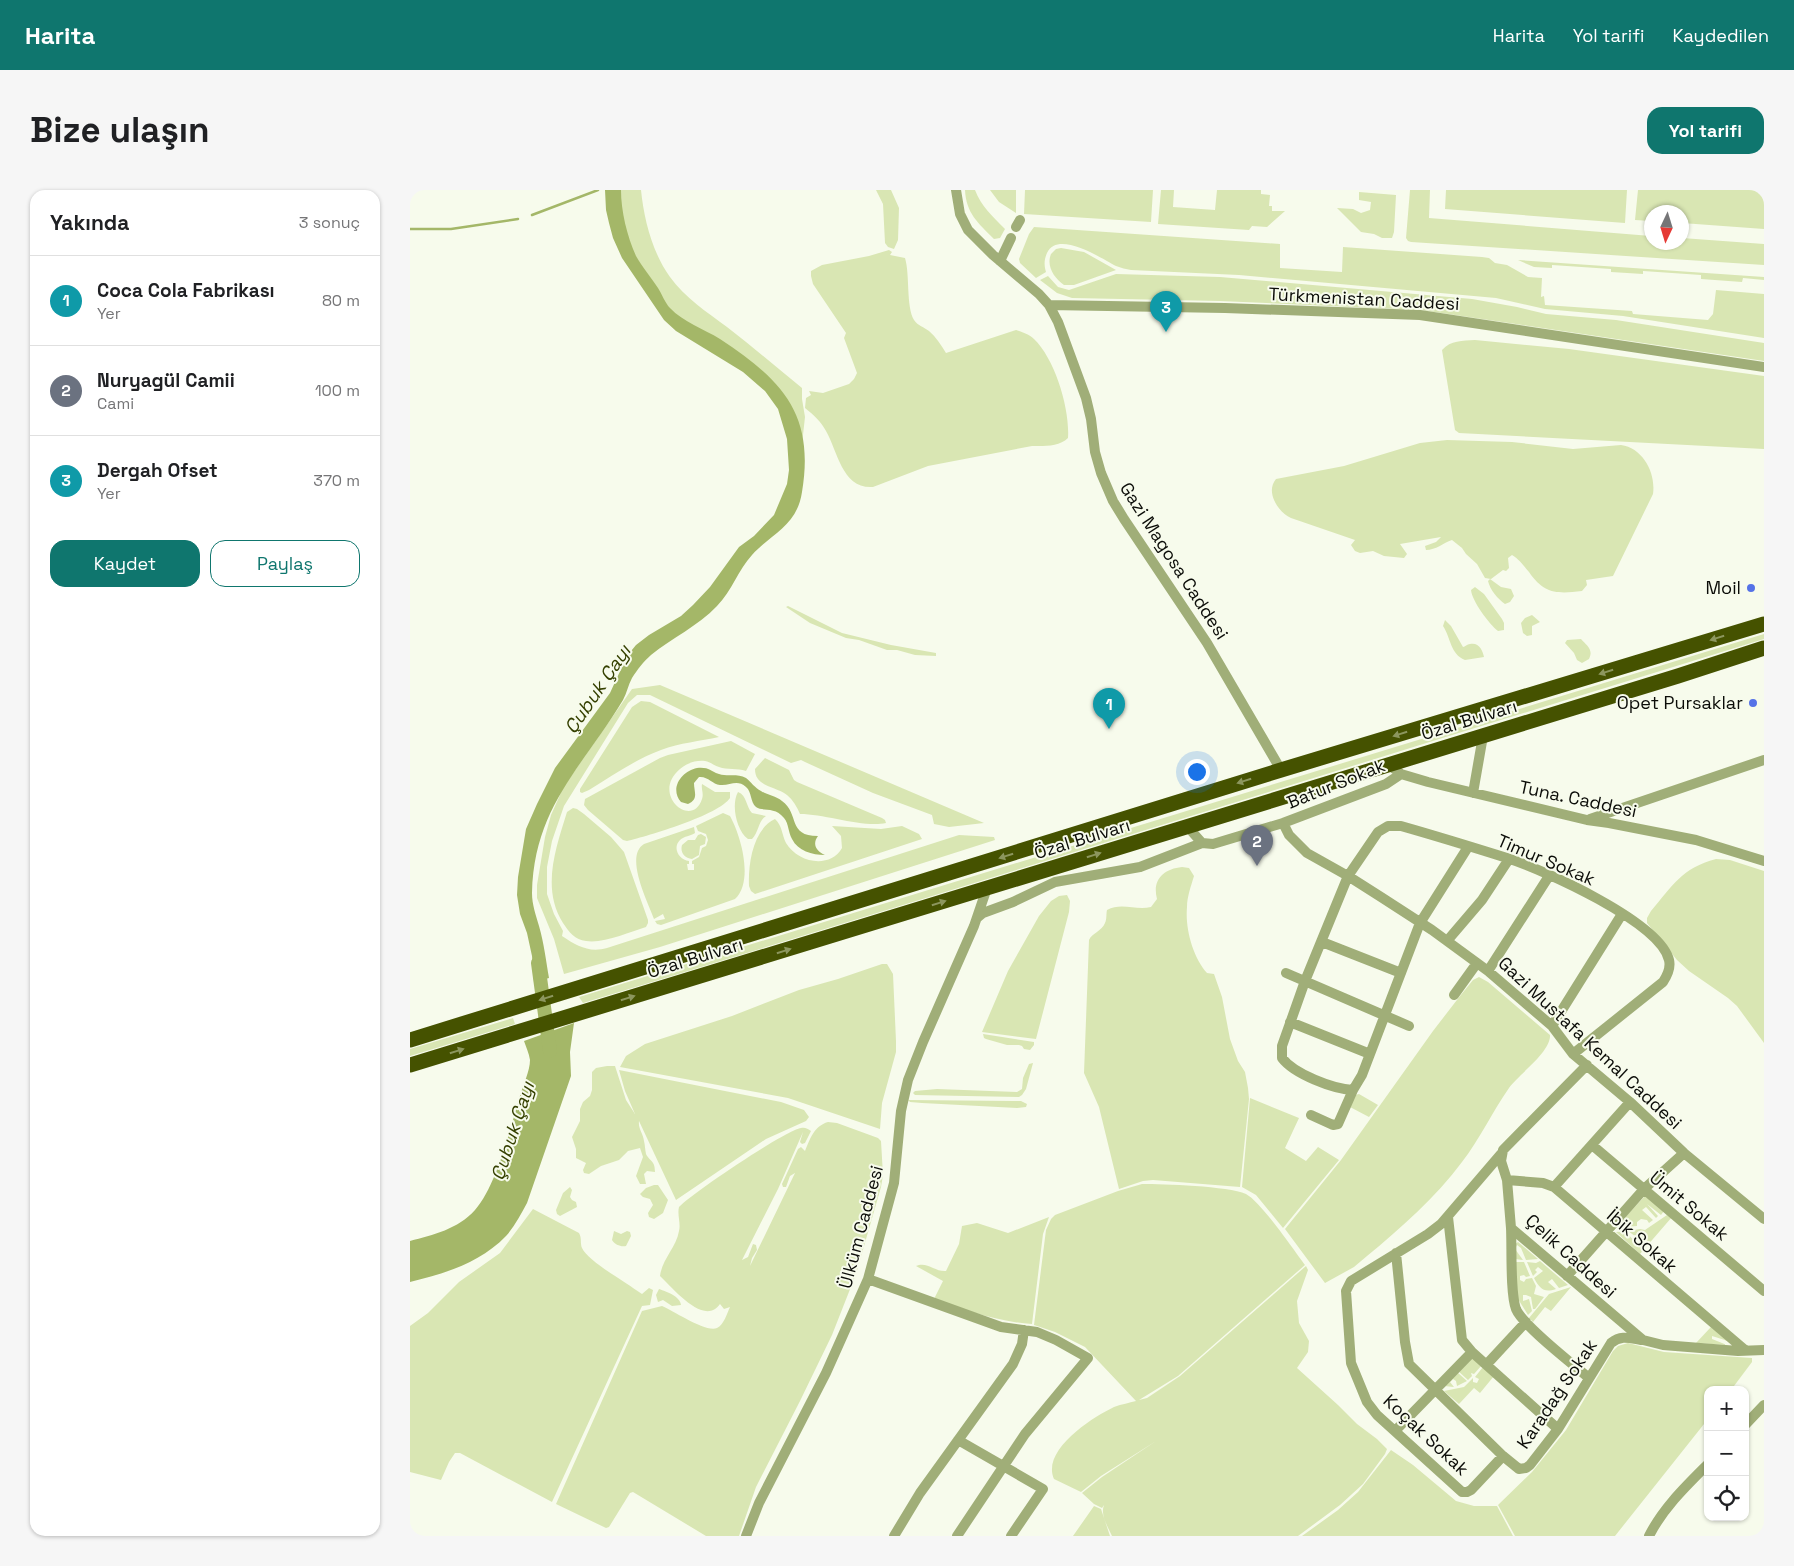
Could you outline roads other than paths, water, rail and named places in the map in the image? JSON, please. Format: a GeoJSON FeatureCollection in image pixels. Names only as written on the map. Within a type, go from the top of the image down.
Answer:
{"type":"FeatureCollection","features":[{"type":"Feature","properties":{"kind":"highway","name":"Özal Bulvarı"},"geometry":{"type":"LineString","coordinates":[[410,1040],[1281,770],[1764,624]]}},
{"type":"Feature","properties":{"kind":"highway","name":"Özal Bulvarı"},"geometry":{"type":"LineString","coordinates":[[410,1065],[1764,648]]}},
{"type":"Feature","properties":{"kind":"street","name":"Gazi Magosa Caddesi"},"geometry":{"type":"LineString","coordinates":[[956,190],[963,222],[974,237],[1049,305],[1062,332],[1086,398],[1097,461],[1113,501],[1207,643],[1281,770]]}},
{"type":"Feature","properties":{"kind":"street"},"geometry":{"type":"LineString","coordinates":[[1000,261],[1011,238]]}},
{"type":"Feature","properties":{"kind":"street","name":"Türkmenistan Caddesi"},"geometry":{"type":"LineString","coordinates":[[1049,305],[1225,308],[1420,315],[1764,367]]}},
{"type":"Feature","properties":{"kind":"street"},"geometry":{"type":"LineString","coordinates":[[1473,793],[1483,736]]}},
{"type":"Feature","properties":{"kind":"street"},"geometry":{"type":"LineString","coordinates":[[1587,820],[1764,760]]}},
{"type":"Feature","properties":{"kind":"street","name":"Tuna. Caddesi"},"geometry":{"type":"LineString","coordinates":[[1388,764],[1401,774],[1473,793],[1587,820],[1696,840],[1764,861]]}},
{"type":"Feature","properties":{"kind":"street","name":"Batur Sokak"},"geometry":{"type":"LineString","coordinates":[[1284,823],[1386,784],[1401,774]]}},
{"type":"Feature","properties":{"kind":"street"},"geometry":{"type":"LineString","coordinates":[[977,918],[983,913],[1013,902],[1055,882],[1146,865],[1202,844],[1214,844],[1284,823]]}},
{"type":"Feature","properties":{"kind":"street","name":"Gazi Mustafa Kemal Caddesi"},"geometry":{"type":"LineString","coordinates":[[1284,823],[1290,835],[1307,854],[1348,876],[1448,941],[1488,971],[1552,1026],[1574,1054],[1630,1102],[1684,1153],[1764,1218]]}},
{"type":"Feature","properties":{"kind":"street"},"geometry":{"type":"LineString","coordinates":[[1186,826],[1202,844]]}},
{"type":"Feature","properties":{"kind":"street","name":"Timur Sokak"},"geometry":{"type":"LineString","coordinates":[[1348,876],[1373,837],[1388,826],[1401,826],[1509,859],[1581,890],[1644,928],[1661,944],[1669,960],[1669,971],[1663,982],[1574,1054]]}},
{"type":"Feature","properties":{"kind":"street"},"geometry":{"type":"LineString","coordinates":[[1311,1115],[1333,1125],[1338,1124],[1353,1090],[1360,1081],[1420,923],[1468,847]]}},
{"type":"Feature","properties":{"kind":"street"},"geometry":{"type":"LineString","coordinates":[[1448,941],[1482,900],[1509,859]]}},
{"type":"Feature","properties":{"kind":"street"},"geometry":{"type":"LineString","coordinates":[[1348,876],[1284,1036],[1281,1052],[1282,1058],[1286,1063],[1304,1074],[1328,1084],[1353,1090]]}},
{"type":"Feature","properties":{"kind":"street"},"geometry":{"type":"LineString","coordinates":[[1488,971],[1549,876]]}},
{"type":"Feature","properties":{"kind":"street","name":"Ülküm Caddesi"},"geometry":{"type":"LineString","coordinates":[[746,1536],[759,1503],[826,1373],[868,1279],[894,1183],[901,1110],[908,1080],[922,1042],[977,918],[988,888]]}},
{"type":"Feature","properties":{"kind":"street"},"geometry":{"type":"LineString","coordinates":[[1552,1026],[1622,914]]}},
{"type":"Feature","properties":{"kind":"street"},"geometry":{"type":"LineString","coordinates":[[1322,942],[1402,973]]}},
{"type":"Feature","properties":{"kind":"street"},"geometry":{"type":"LineString","coordinates":[[1454,995],[1478,963]]}},
{"type":"Feature","properties":{"kind":"street"},"geometry":{"type":"LineString","coordinates":[[1286,973],[1409,1026]]}},
{"type":"Feature","properties":{"kind":"street"},"geometry":{"type":"LineString","coordinates":[[1290,1022],[1370,1054]]}},
{"type":"Feature","properties":{"kind":"street"},"geometry":{"type":"LineString","coordinates":[[1501,1154],[1587,1065]]}},
{"type":"Feature","properties":{"kind":"street"},"geometry":{"type":"LineString","coordinates":[[1507,1180],[1543,1183],[1554,1186],[1630,1102]]}},
{"type":"Feature","properties":{"kind":"street","name":"Ümit Sokak"},"geometry":{"type":"LineString","coordinates":[[1592,1145],[1764,1291]]}},
{"type":"Feature","properties":{"kind":"street"},"geometry":{"type":"LineString","coordinates":[[1567,1276],[1644,1189],[1684,1153]]}},
{"type":"Feature","properties":{"kind":"street","name":"Çelik Caddesi"},"geometry":{"type":"LineString","coordinates":[[1501,1154],[1501,1161],[1507,1180],[1511,1228],[1643,1340],[1663,1345],[1764,1350]]}},
{"type":"Feature","properties":{"kind":"street","name":"Koçak Sokak"},"geometry":{"type":"LineString","coordinates":[[1501,1154],[1448,1217],[1428,1234],[1351,1280],[1346,1291],[1349,1355],[1356,1380],[1377,1415],[1462,1492],[1471,1490],[1503,1456]]}},
{"type":"Feature","properties":{"kind":"street","name":"İbik Sokak"},"geometry":{"type":"LineString","coordinates":[[1554,1186],[1745,1350]]}},
{"type":"Feature","properties":{"kind":"street"},"geometry":{"type":"LineString","coordinates":[[1448,1217],[1460,1334],[1465,1344],[1558,1429]]}},
{"type":"Feature","properties":{"kind":"street"},"geometry":{"type":"LineString","coordinates":[[1511,1228],[1515,1304],[1517,1310],[1526,1322],[1589,1378]]}},
{"type":"Feature","properties":{"kind":"street"},"geometry":{"type":"LineString","coordinates":[[1396,1253],[1410,1364],[1503,1456]]}},
{"type":"Feature","properties":{"kind":"street"},"geometry":{"type":"LineString","coordinates":[[868,1279],[1001,1327],[1045,1335],[1088,1358],[1025,1434],[957,1536]]}},
{"type":"Feature","properties":{"kind":"street"},"geometry":{"type":"LineString","coordinates":[[1487,1364],[1526,1322]]}},
{"type":"Feature","properties":{"kind":"street"},"geometry":{"type":"LineString","coordinates":[[894,1536],[920,1493],[1013,1364],[1022,1344],[1024,1330]]}},
{"type":"Feature","properties":{"kind":"street","name":"Karadağ Sokak"},"geometry":{"type":"LineString","coordinates":[[1503,1456],[1516,1468],[1526,1468],[1558,1429],[1614,1341],[1625,1337],[1643,1340]]}},
{"type":"Feature","properties":{"kind":"street"},"geometry":{"type":"LineString","coordinates":[[1395,1432],[1472,1352]]}},
{"type":"Feature","properties":{"kind":"street"},"geometry":{"type":"LineString","coordinates":[[1749,1421],[1764,1405]]}},
{"type":"Feature","properties":{"kind":"street"},"geometry":{"type":"LineString","coordinates":[[958,1440],[1043,1489],[1011,1536]]}},
{"type":"Feature","properties":{"kind":"street"},"geometry":{"type":"LineString","coordinates":[[1649,1536],[1660,1518],[1679,1494],[1704,1468]]}},
{"type":"Feature","properties":{"kind":"water"},"geometry":{"type":"Polygon","coordinates":[[[605,190],[621,190],[623,215],[636,256],[668,306],[681,317],[742,354],[777,385],[789,402],[798,420],[803,441],[805,465],[802,492],[795,513],[783,528],[752,555],[727,594],[710,613],[651,655],[641,666],[632,678],[623,700],[577,768],[551,812],[541,836],[535,863],[532,893],[533,906],[542,939],[549,978],[534,982],[532,956],[527,933],[520,914],[517,895],[526,829],[537,804],[555,768],[610,693],[627,656],[636,645],[681,616],[693,605],[710,587],[739,547],[754,536],[774,515],[787,484],[789,470],[787,439],[778,409],[765,391],[743,372],[676,331],[664,320],[622,258],[609,223],[605,190]]]}},
{"type":"Feature","properties":{"kind":"water"},"geometry":{"type":"Polygon","coordinates":[[[697,768],[707,769],[722,775],[736,775],[746,778],[759,790],[780,799],[791,812],[795,823],[802,832],[818,836],[815,842],[816,847],[825,855],[810,853],[798,847],[792,839],[784,818],[777,812],[756,807],[748,789],[740,783],[720,785],[699,777],[694,783],[694,800],[688,804],[681,802],[676,791],[679,781],[686,773],[697,768]]]}},
{"type":"Feature","properties":{"kind":"water"},"geometry":{"type":"Polygon","coordinates":[[[574,1023],[570,1052],[571,1076],[527,1203],[515,1224],[496,1245],[474,1260],[449,1271],[410,1282],[410,1241],[445,1230],[461,1222],[475,1210],[490,1186],[502,1156],[529,1069],[530,1060],[524,1041],[574,1023]]]}},
{"type":"Feature","properties":{"kind":"waterway"},"geometry":{"type":"LineString","coordinates":[[532,215],[598,190]]}},
{"type":"Feature","properties":{"kind":"waterway"},"geometry":{"type":"LineString","coordinates":[[410,229],[451,229],[518,219]]}},
{"type":"Feature","properties":{"kind":"waterway","name":"Çubuk Çayı"},"geometry":{"type":"LineString","coordinates":[[538,963],[550,1051]]}},
{"type":"Feature","properties":{"kind":"place","name":"Dergah Ofset"},"geometry":{"type":"Point","coordinates":[1166,332]}},
{"type":"Feature","properties":{"kind":"place","name":"Moil"},"geometry":{"type":"Point","coordinates":[1751,588]}},
{"type":"Feature","properties":{"kind":"place","name":"Opet Pursaklar"},"geometry":{"type":"Point","coordinates":[1753,703]}},
{"type":"Feature","properties":{"kind":"place","name":"Coca Cola Fabrikası"},"geometry":{"type":"Point","coordinates":[1109,729]}},
{"type":"Feature","properties":{"kind":"place","name":"Nuryagül Camii"},"geometry":{"type":"Point","coordinates":[1257,866]}}]}
